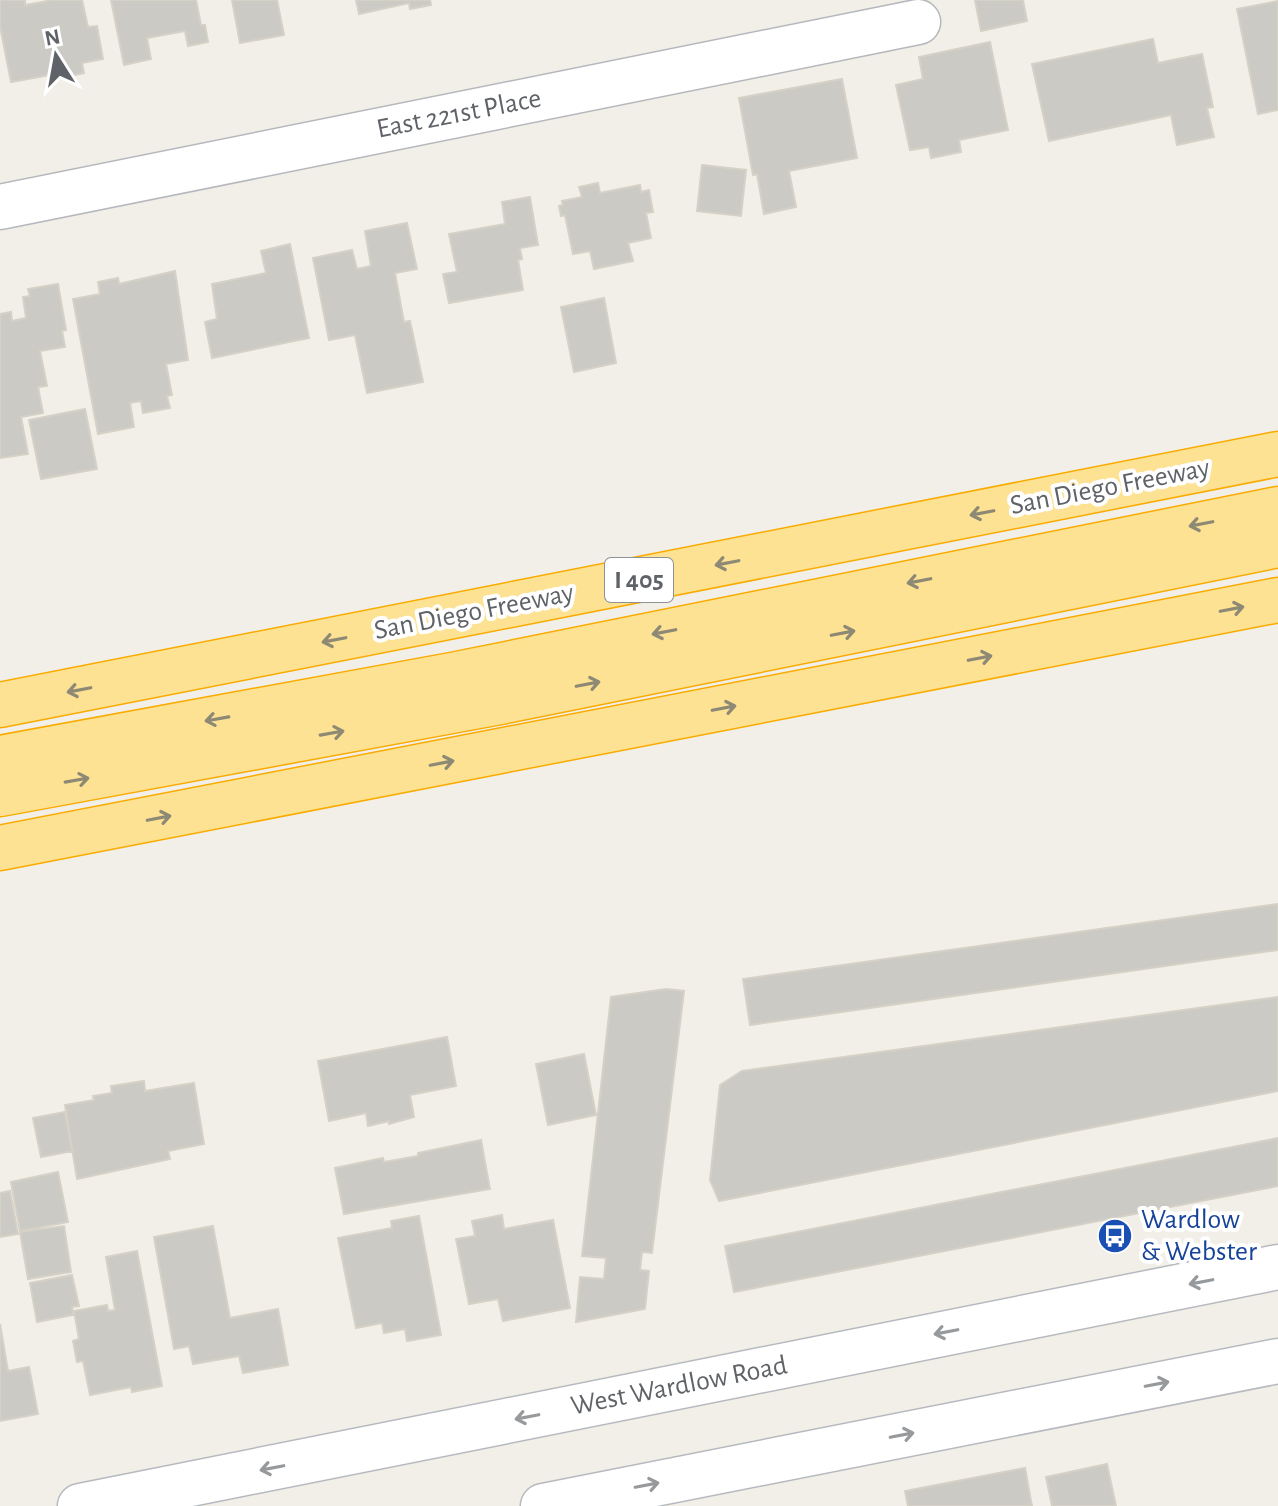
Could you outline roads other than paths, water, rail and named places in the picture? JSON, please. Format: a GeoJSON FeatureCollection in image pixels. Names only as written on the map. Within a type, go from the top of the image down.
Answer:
{"type":"FeatureCollection","features":[{"type":"Feature","properties":{"kind":"highway","name":"San Diego Freeway"},"geometry":{"type":"LineString","coordinates":[[0,705],[1278,454]]}},
{"type":"Feature","properties":{"kind":"highway"},"geometry":{"type":"LineString","coordinates":[[0,758],[452,675],[1278,509]]}},
{"type":"Feature","properties":{"kind":"highway"},"geometry":{"type":"LineString","coordinates":[[0,794],[515,699],[1278,545]]}},
{"type":"Feature","properties":{"kind":"highway"},"geometry":{"type":"LineString","coordinates":[[0,848],[1278,600]]}},
{"type":"Feature","properties":{"kind":"main road","name":"East 221st Place"},"geometry":{"type":"LineString","coordinates":[[0,207],[918,22]]}},
{"type":"Feature","properties":{"kind":"main road","name":"West Wardlow Road"},"geometry":{"type":"LineString","coordinates":[[80,1506],[1278,1267]]}},
{"type":"Feature","properties":{"kind":"main road"},"geometry":{"type":"LineString","coordinates":[[543,1506],[1278,1361]]}},
{"type":"Feature","properties":{"kind":"place","name":"Wardlow & Webster"},"geometry":{"type":"Point","coordinates":[1115,1236]}}]}
